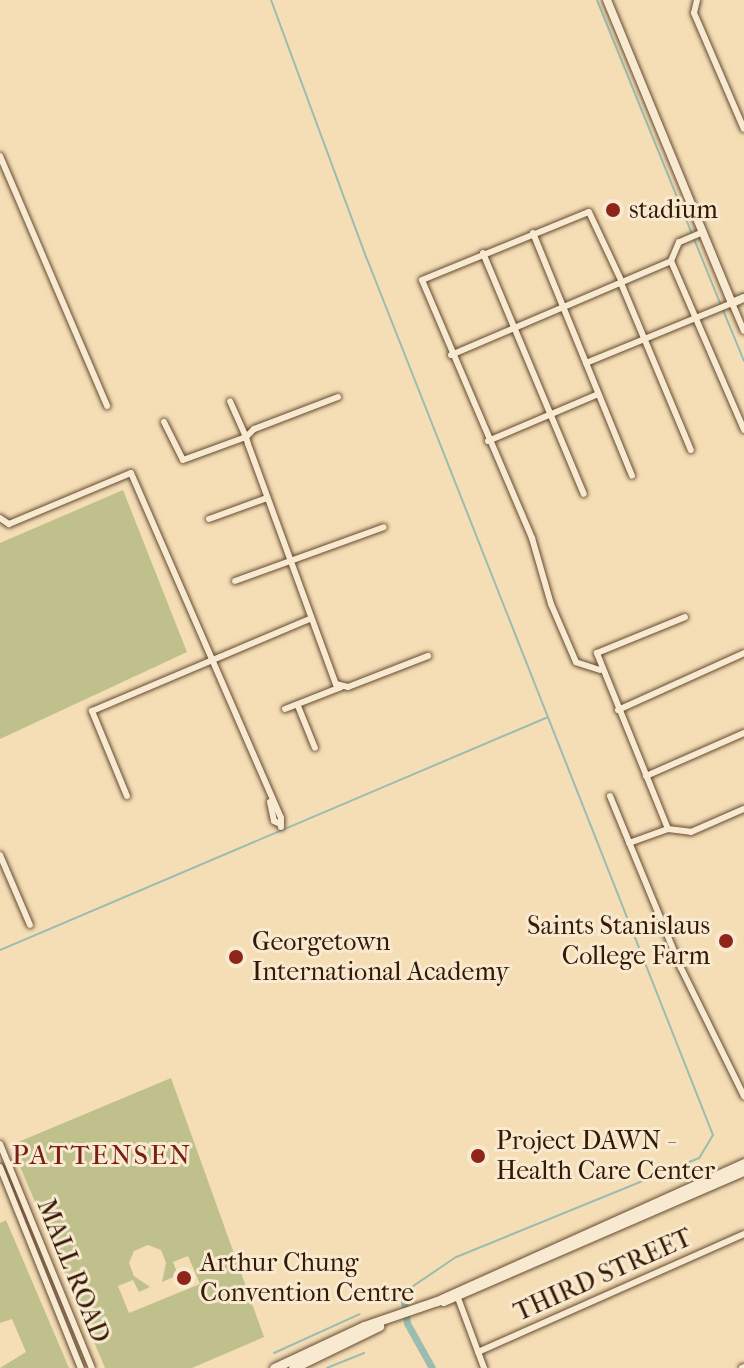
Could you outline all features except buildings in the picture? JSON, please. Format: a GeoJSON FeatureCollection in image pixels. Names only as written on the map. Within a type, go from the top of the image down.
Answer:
{"type":"FeatureCollection","features":[{"type":"Feature","properties":{"kind":"main road"},"geometry":{"type":"LineString","coordinates":[[274,1368],[435,1302],[744,1163]]}},
{"type":"Feature","properties":{"kind":"main road"},"geometry":{"type":"LineString","coordinates":[[435,1302],[458,1298],[744,1171]]}},
{"type":"Feature","properties":{"kind":"main road"},"geometry":{"type":"LineString","coordinates":[[293,1368],[387,1321]]}},
{"type":"Feature","properties":{"kind":"street"},"geometry":{"type":"LineString","coordinates":[[607,0],[725,306],[744,331]]}},
{"type":"Feature","properties":{"kind":"street"},"geometry":{"type":"LineString","coordinates":[[696,1],[694,13],[744,129]]}},
{"type":"Feature","properties":{"kind":"street"},"geometry":{"type":"LineString","coordinates":[[0,156],[107,406]]}},
{"type":"Feature","properties":{"kind":"street"},"geometry":{"type":"LineString","coordinates":[[600,670],[576,662],[551,604],[532,538],[451,355],[422,280],[589,212],[691,450]]}},
{"type":"Feature","properties":{"kind":"street"},"geometry":{"type":"LineString","coordinates":[[533,233],[632,476]]}},
{"type":"Feature","properties":{"kind":"street"},"geometry":{"type":"LineString","coordinates":[[451,355],[671,261],[679,242],[696,234]]}},
{"type":"Feature","properties":{"kind":"street"},"geometry":{"type":"LineString","coordinates":[[483,253],[584,494]]}},
{"type":"Feature","properties":{"kind":"street"},"geometry":{"type":"LineString","coordinates":[[671,261],[744,430]]}},
{"type":"Feature","properties":{"kind":"street"},"geometry":{"type":"LineString","coordinates":[[586,363],[744,298]]}},
{"type":"Feature","properties":{"kind":"street"},"geometry":{"type":"LineString","coordinates":[[488,441],[598,394]]}},
{"type":"Feature","properties":{"kind":"street"},"geometry":{"type":"LineString","coordinates":[[164,422],[183,460],[246,437],[338,397]]}},
{"type":"Feature","properties":{"kind":"street"},"geometry":{"type":"LineString","coordinates":[[230,401],[246,437],[310,619],[341,687]]}},
{"type":"Feature","properties":{"kind":"street"},"geometry":{"type":"LineString","coordinates":[[735,408],[744,406]]}},
{"type":"Feature","properties":{"kind":"street"},"geometry":{"type":"LineString","coordinates":[[0,518],[9,524],[131,473],[270,802],[274,821],[280,826]]}},
{"type":"Feature","properties":{"kind":"street"},"geometry":{"type":"LineString","coordinates":[[209,519],[267,498]]}},
{"type":"Feature","properties":{"kind":"street"},"geometry":{"type":"LineString","coordinates":[[235,581],[384,527]]}},
{"type":"Feature","properties":{"kind":"street"},"geometry":{"type":"LineString","coordinates":[[668,829],[600,670],[597,653],[685,617]]}},
{"type":"Feature","properties":{"kind":"street"},"geometry":{"type":"LineString","coordinates":[[127,796],[92,711],[310,619]]}},
{"type":"Feature","properties":{"kind":"street"},"geometry":{"type":"LineString","coordinates":[[618,710],[744,653]]}},
{"type":"Feature","properties":{"kind":"street"},"geometry":{"type":"LineString","coordinates":[[285,709],[428,656]]}},
{"type":"Feature","properties":{"kind":"street"},"geometry":{"type":"LineString","coordinates":[[298,706],[315,748]]}},
{"type":"Feature","properties":{"kind":"street"},"geometry":{"type":"LineString","coordinates":[[646,776],[744,733]]}},
{"type":"Feature","properties":{"kind":"street"},"geometry":{"type":"LineString","coordinates":[[610,796],[681,968],[744,1096]]}},
{"type":"Feature","properties":{"kind":"street"},"geometry":{"type":"LineString","coordinates":[[629,843],[668,829],[691,832],[744,809]]}},
{"type":"Feature","properties":{"kind":"street"},"geometry":{"type":"LineString","coordinates":[[0,855],[30,925]]}},
{"type":"Feature","properties":{"kind":"street"},"geometry":{"type":"LineString","coordinates":[[0,876],[8,873]]}},
{"type":"Feature","properties":{"kind":"street","name":"MALL ROAD"},"geometry":{"type":"LineString","coordinates":[[0,1144],[92,1368]]}},
{"type":"Feature","properties":{"kind":"street","name":"MALL ROAD"},"geometry":{"type":"LineString","coordinates":[[0,1167],[81,1368]]}},
{"type":"Feature","properties":{"kind":"street","name":"THIRD STREET"},"geometry":{"type":"LineString","coordinates":[[478,1352],[744,1234]]}},
{"type":"Feature","properties":{"kind":"street"},"geometry":{"type":"LineString","coordinates":[[458,1298],[484,1368]]}},
{"type":"Feature","properties":{"kind":"green space"},"geometry":{"type":"Polygon","coordinates":[[[123,490],[187,652],[0,739],[0,543],[123,490]]]}},
{"type":"Feature","properties":{"kind":"green space"},"geometry":{"type":"Polygon","coordinates":[[[171,1078],[264,1337],[192,1368],[105,1368],[11,1145],[171,1078]],[[148,1245],[134,1251],[129,1263],[134,1276],[150,1287],[139,1292],[133,1280],[118,1286],[129,1313],[200,1284],[188,1256],[173,1262],[178,1275],[162,1282],[166,1263],[161,1250],[148,1245]]]}},
{"type":"Feature","properties":{"kind":"green space"},"geometry":{"type":"Polygon","coordinates":[[[6,1220],[69,1368],[0,1368],[26,1352],[12,1319],[0,1323],[0,1223],[6,1220]]]}},
{"type":"Feature","properties":{"kind":"waterway"},"geometry":{"type":"LineString","coordinates":[[271,0],[367,259],[713,1135],[699,1158],[456,1257],[394,1299]]}},
{"type":"Feature","properties":{"kind":"waterway"},"geometry":{"type":"LineString","coordinates":[[597,0],[721,305]]}},
{"type":"Feature","properties":{"kind":"waterway"},"geometry":{"type":"LineString","coordinates":[[723,310],[744,361]]}},
{"type":"Feature","properties":{"kind":"waterway"},"geometry":{"type":"LineString","coordinates":[[0,950],[548,717]]}},
{"type":"Feature","properties":{"kind":"waterway"},"geometry":{"type":"LineString","coordinates":[[403,1294],[407,1323],[432,1368]]}},
{"type":"Feature","properties":{"kind":"waterway"},"geometry":{"type":"LineString","coordinates":[[274,1353],[360,1314]]}},
{"type":"Feature","properties":{"kind":"waterway"},"geometry":{"type":"LineString","coordinates":[[327,1368],[364,1353]]}},
{"type":"Feature","properties":{"kind":"place","name":"stadium"},"geometry":{"type":"Point","coordinates":[613,210]}},
{"type":"Feature","properties":{"kind":"place","name":"Saints Stanislaus College Farm"},"geometry":{"type":"Point","coordinates":[726,941]}},
{"type":"Feature","properties":{"kind":"place","name":"Georgetown International Academy"},"geometry":{"type":"Point","coordinates":[236,957]}},
{"type":"Feature","properties":{"kind":"place","name":"Project DAWN - Health Care Center"},"geometry":{"type":"Point","coordinates":[478,1156]}},
{"type":"Feature","properties":{"kind":"place","name":"Arthur Chung Convention Centre"},"geometry":{"type":"Point","coordinates":[184,1278]}},
{"type":"Feature","properties":{"kind":"district","name":"PATTENSEN"},"geometry":{"type":"Point","coordinates":[102,1155]}}]}
